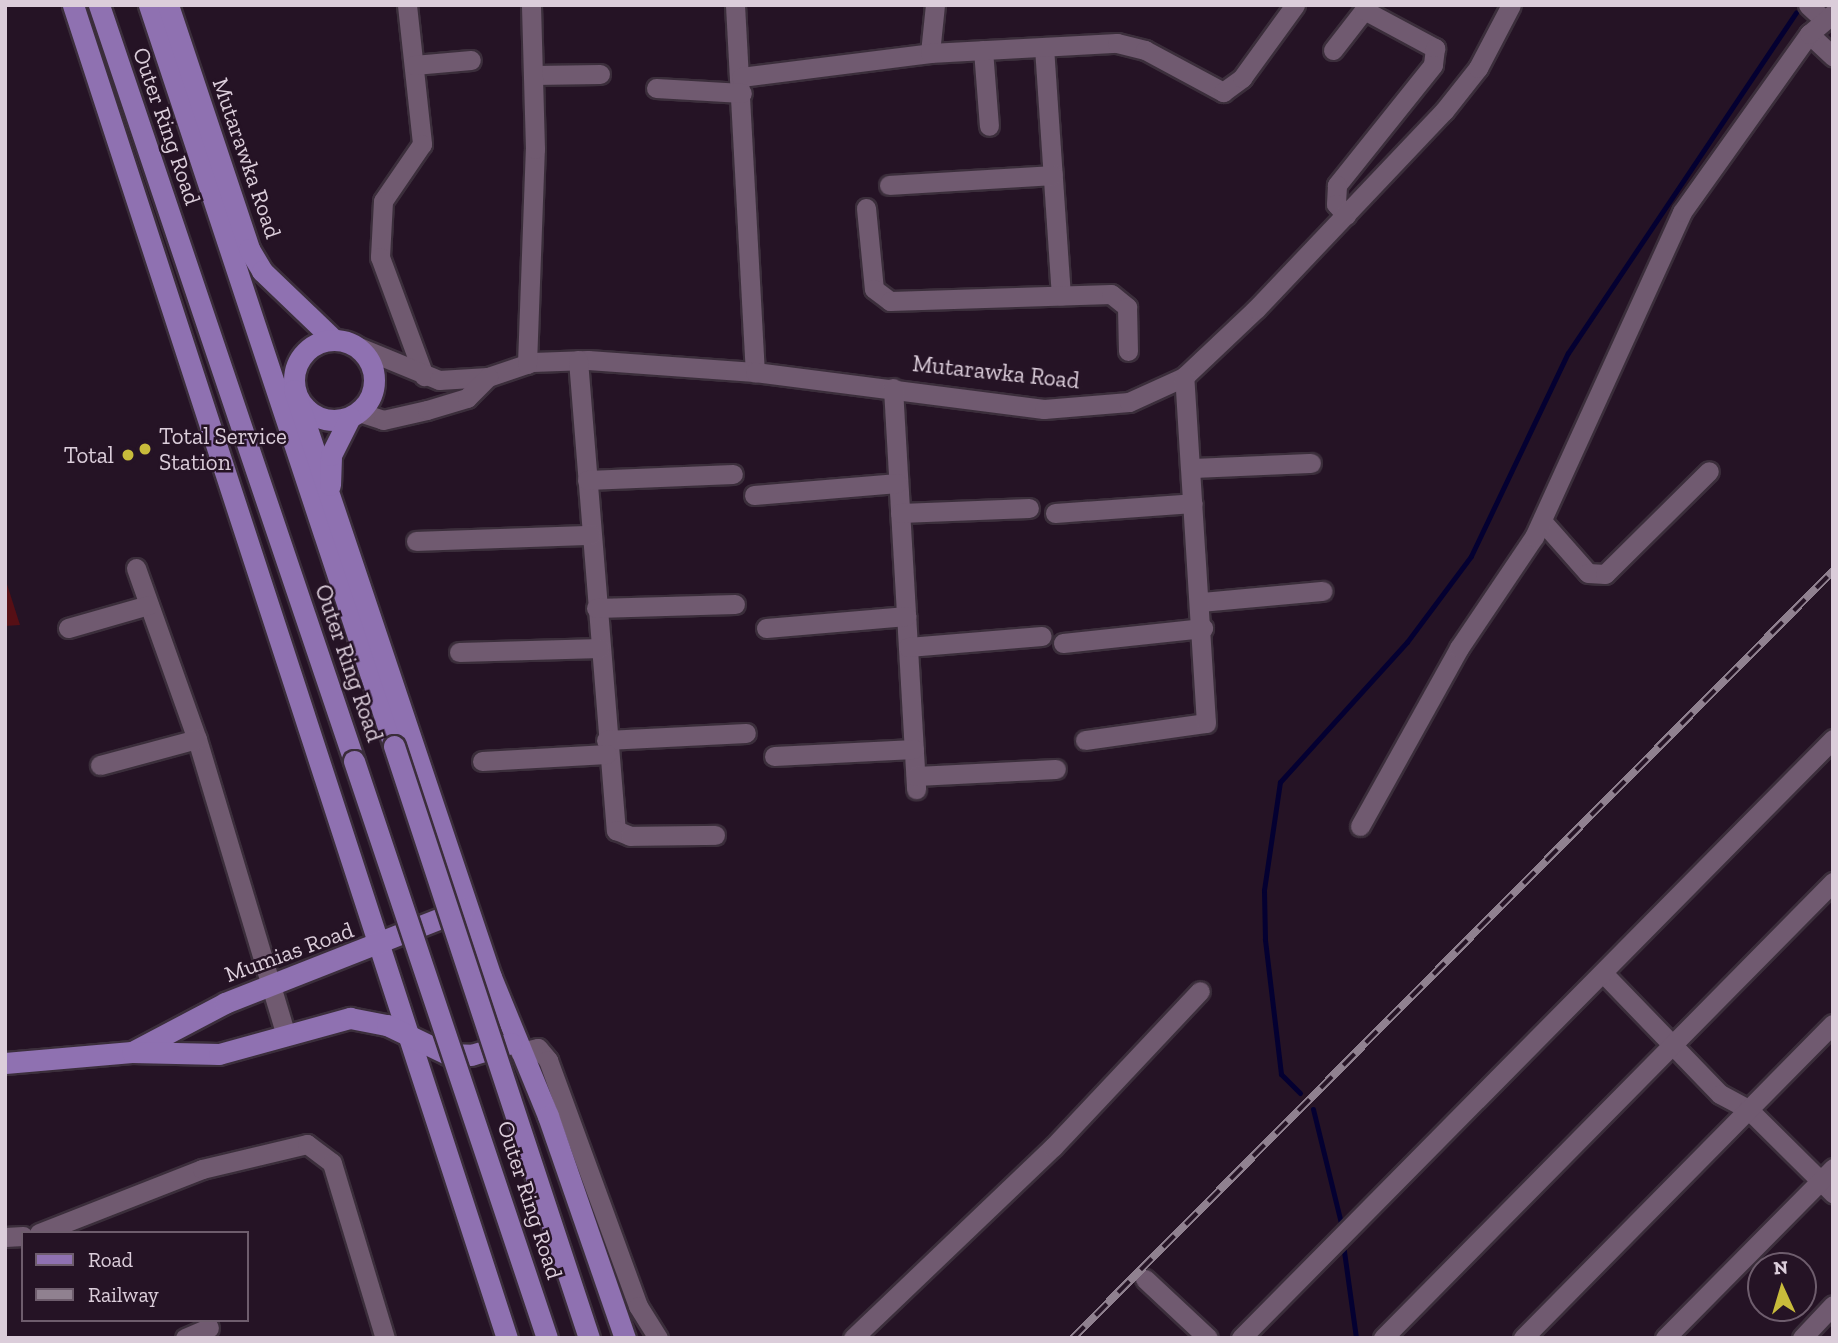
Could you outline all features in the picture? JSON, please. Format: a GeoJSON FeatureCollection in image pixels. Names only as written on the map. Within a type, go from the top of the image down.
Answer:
{"type":"FeatureCollection","features":[{"type":"Feature","properties":{"kind":"main road"},"geometry":{"type":"LineString","coordinates":[[73,5],[382,945],[443,1147],[508,1338]]}},
{"type":"Feature","properties":{"kind":"main road","name":"Outer Ring Road"},"geometry":{"type":"LineString","coordinates":[[99,5],[547,1338]]}},
{"type":"Feature","properties":{"kind":"main road","name":"Outer Ring Road"},"geometry":{"type":"LineString","coordinates":[[149,5],[589,1338]]}},
{"type":"Feature","properties":{"kind":"main road","name":"Mutarawka Road"},"geometry":{"type":"LineString","coordinates":[[168,5],[249,249],[262,271],[333,339]]}},
{"type":"Feature","properties":{"kind":"main road"},"geometry":{"type":"LineString","coordinates":[[331,504],[331,455],[355,414],[372,394],[374,371],[354,345],[333,339],[313,345],[298,360],[294,390],[316,416],[355,414]]}},
{"type":"Feature","properties":{"kind":"main road","name":"Outer Ring Road"},"geometry":{"type":"LineString","coordinates":[[294,390],[467,907],[625,1338]]}},
{"type":"Feature","properties":{"kind":"main road","name":"Mumias Road"},"geometry":{"type":"LineString","coordinates":[[132,1052],[274,983],[382,945],[467,907]]}},
{"type":"Feature","properties":{"kind":"main road","name":"Mumias Road"},"geometry":{"type":"LineString","coordinates":[[5,1063],[132,1052],[219,1054],[350,1018],[458,1055],[521,1052]]}},
{"type":"Feature","properties":{"kind":"street"},"geometry":{"type":"LineString","coordinates":[[407,5],[422,144],[383,201],[380,257],[424,376]]}},
{"type":"Feature","properties":{"kind":"street"},"geometry":{"type":"LineString","coordinates":[[527,364],[534,75],[531,5]]}},
{"type":"Feature","properties":{"kind":"street"},"geometry":{"type":"LineString","coordinates":[[735,5],[742,85],[755,372]]}},
{"type":"Feature","properties":{"kind":"street"},"geometry":{"type":"LineString","coordinates":[[930,53],[935,5]]}},
{"type":"Feature","properties":{"kind":"street"},"geometry":{"type":"LineString","coordinates":[[656,89],[742,85],[930,53],[1132,45],[1223,92],[1242,78],[1295,5]]}},
{"type":"Feature","properties":{"kind":"street","name":"Mutarawka Road"},"geometry":{"type":"LineString","coordinates":[[354,345],[373,348],[424,376],[488,377],[527,364],[578,360],[755,372],[1072,410],[1129,402],[1184,377],[1346,215],[1478,68],[1511,5]]}},
{"type":"Feature","properties":{"kind":"street"},"geometry":{"type":"LineString","coordinates":[[1360,826],[1459,648],[1542,521],[1664,246],[1809,34],[1828,17],[1808,5]]}},
{"type":"Feature","properties":{"kind":"street"},"geometry":{"type":"LineString","coordinates":[[1333,50],[1364,10],[1435,48],[1433,65],[1337,185],[1336,204],[1346,215]]}},
{"type":"Feature","properties":{"kind":"street"},"geometry":{"type":"LineString","coordinates":[[1809,34],[1833,56]]}},
{"type":"Feature","properties":{"kind":"street"},"geometry":{"type":"LineString","coordinates":[[1044,47],[1061,295]]}},
{"type":"Feature","properties":{"kind":"street"},"geometry":{"type":"LineString","coordinates":[[983,50],[989,126]]}},
{"type":"Feature","properties":{"kind":"street"},"geometry":{"type":"LineString","coordinates":[[414,65],[471,61]]}},
{"type":"Feature","properties":{"kind":"street"},"geometry":{"type":"LineString","coordinates":[[534,75],[600,74]]}},
{"type":"Feature","properties":{"kind":"street"},"geometry":{"type":"LineString","coordinates":[[889,185],[1053,175]]}},
{"type":"Feature","properties":{"kind":"street"},"geometry":{"type":"LineString","coordinates":[[866,208],[874,289],[890,301],[1061,295],[1124,299],[1128,351]]}},
{"type":"Feature","properties":{"kind":"street"},"geometry":{"type":"LineString","coordinates":[[578,360],[607,747],[616,830],[630,836],[715,835]]}},
{"type":"Feature","properties":{"kind":"street"},"geometry":{"type":"LineString","coordinates":[[355,414],[383,420],[427,410],[467,398],[488,377]]}},
{"type":"Feature","properties":{"kind":"street"},"geometry":{"type":"LineString","coordinates":[[1085,740],[1206,723],[1203,628],[1184,377]]}},
{"type":"Feature","properties":{"kind":"street"},"geometry":{"type":"LineString","coordinates":[[893,388],[916,782],[1056,769]]}},
{"type":"Feature","properties":{"kind":"street"},"geometry":{"type":"LineString","coordinates":[[1191,468],[1311,463]]}},
{"type":"Feature","properties":{"kind":"street"},"geometry":{"type":"LineString","coordinates":[[1542,521],[1587,573],[1605,574],[1709,471]]}},
{"type":"Feature","properties":{"kind":"street"},"geometry":{"type":"LineString","coordinates":[[587,481],[733,474]]}},
{"type":"Feature","properties":{"kind":"street"},"geometry":{"type":"LineString","coordinates":[[754,495],[898,482]]}},
{"type":"Feature","properties":{"kind":"street"},"geometry":{"type":"LineString","coordinates":[[1055,513],[1193,503]]}},
{"type":"Feature","properties":{"kind":"street"},"geometry":{"type":"LineString","coordinates":[[900,513],[1029,508]]}},
{"type":"Feature","properties":{"kind":"street"},"geometry":{"type":"LineString","coordinates":[[416,541],[591,535]]}},
{"type":"Feature","properties":{"kind":"street"},"geometry":{"type":"LineString","coordinates":[[136,568],[197,738],[274,983],[286,1036]]}},
{"type":"Feature","properties":{"kind":"street"},"geometry":{"type":"LineString","coordinates":[[1201,602],[1323,591]]}},
{"type":"Feature","properties":{"kind":"street"},"geometry":{"type":"LineString","coordinates":[[596,608],[735,604]]}},
{"type":"Feature","properties":{"kind":"street"},"geometry":{"type":"LineString","coordinates":[[68,628],[149,605]]}},
{"type":"Feature","properties":{"kind":"street"},"geometry":{"type":"LineString","coordinates":[[766,628],[906,616]]}},
{"type":"Feature","properties":{"kind":"street"},"geometry":{"type":"LineString","coordinates":[[1063,643],[1203,628]]}},
{"type":"Feature","properties":{"kind":"street"},"geometry":{"type":"LineString","coordinates":[[908,647],[1042,636]]}},
{"type":"Feature","properties":{"kind":"street"},"geometry":{"type":"LineString","coordinates":[[459,652],[600,648]]}},
{"type":"Feature","properties":{"kind":"street"},"geometry":{"type":"LineString","coordinates":[[482,761],[746,733]]}},
{"type":"Feature","properties":{"kind":"street"},"geometry":{"type":"LineString","coordinates":[[100,765],[197,738]]}},
{"type":"Feature","properties":{"kind":"street"},"geometry":{"type":"LineString","coordinates":[[1241,1338],[1833,740]]}},
{"type":"Feature","properties":{"kind":"street"},"geometry":{"type":"LineString","coordinates":[[774,756],[914,749]]}},
{"type":"Feature","properties":{"kind":"street"},"geometry":{"type":"LineString","coordinates":[[1383,1338],[1833,881]]}},
{"type":"Feature","properties":{"kind":"street"},"geometry":{"type":"LineString","coordinates":[[1603,973],[1720,1094],[1748,1109],[1829,1180],[1664,1338]]}},
{"type":"Feature","properties":{"kind":"street"},"geometry":{"type":"LineString","coordinates":[[853,1338],[1053,1147],[1200,991]]}},
{"type":"Feature","properties":{"kind":"street"},"geometry":{"type":"LineString","coordinates":[[1523,1338],[1833,1024]]}},
{"type":"Feature","properties":{"kind":"street"},"geometry":{"type":"LineString","coordinates":[[521,1052],[538,1048],[548,1060],[638,1306],[658,1338]]}},
{"type":"Feature","properties":{"kind":"street"},"geometry":{"type":"LineString","coordinates":[[44,1231],[202,1170],[307,1144],[324,1150],[332,1163],[385,1338]]}},
{"type":"Feature","properties":{"kind":"street"},"geometry":{"type":"LineString","coordinates":[[1146,1279],[1208,1338]]}},
{"type":"Feature","properties":{"kind":"street"},"geometry":{"type":"LineString","coordinates":[[1802,1338],[1833,1306]]}},
{"type":"Feature","properties":{"kind":"street"},"geometry":{"type":"LineString","coordinates":[[185,1338],[209,1328]]}},
{"type":"Feature","properties":{"kind":"shaded area"},"geometry":{"type":"Polygon","coordinates":[[[5,578],[20,625],[5,626],[5,578]]]}},
{"type":"Feature","properties":{"kind":"waterway"},"geometry":{"type":"LineString","coordinates":[[1300,1093],[1281,1074],[1265,939],[1264,890],[1280,782],[1407,642],[1471,556],[1568,353],[1796,12]]}},
{"type":"Feature","properties":{"kind":"waterway"},"geometry":{"type":"LineString","coordinates":[[1313,1109],[1342,1227]]}},
{"type":"Feature","properties":{"kind":"waterway"},"geometry":{"type":"LineString","coordinates":[[1343,1244],[1356,1338]]}},
{"type":"Feature","properties":{"kind":"railway"},"geometry":{"type":"LineString","coordinates":[[1073,1338],[1833,571]]}},
{"type":"Feature","properties":{"kind":"place","name":"Total Service Station"},"geometry":{"type":"Point","coordinates":[145,449]}},
{"type":"Feature","properties":{"kind":"place","name":"Total"},"geometry":{"type":"Point","coordinates":[128,455]}}]}
